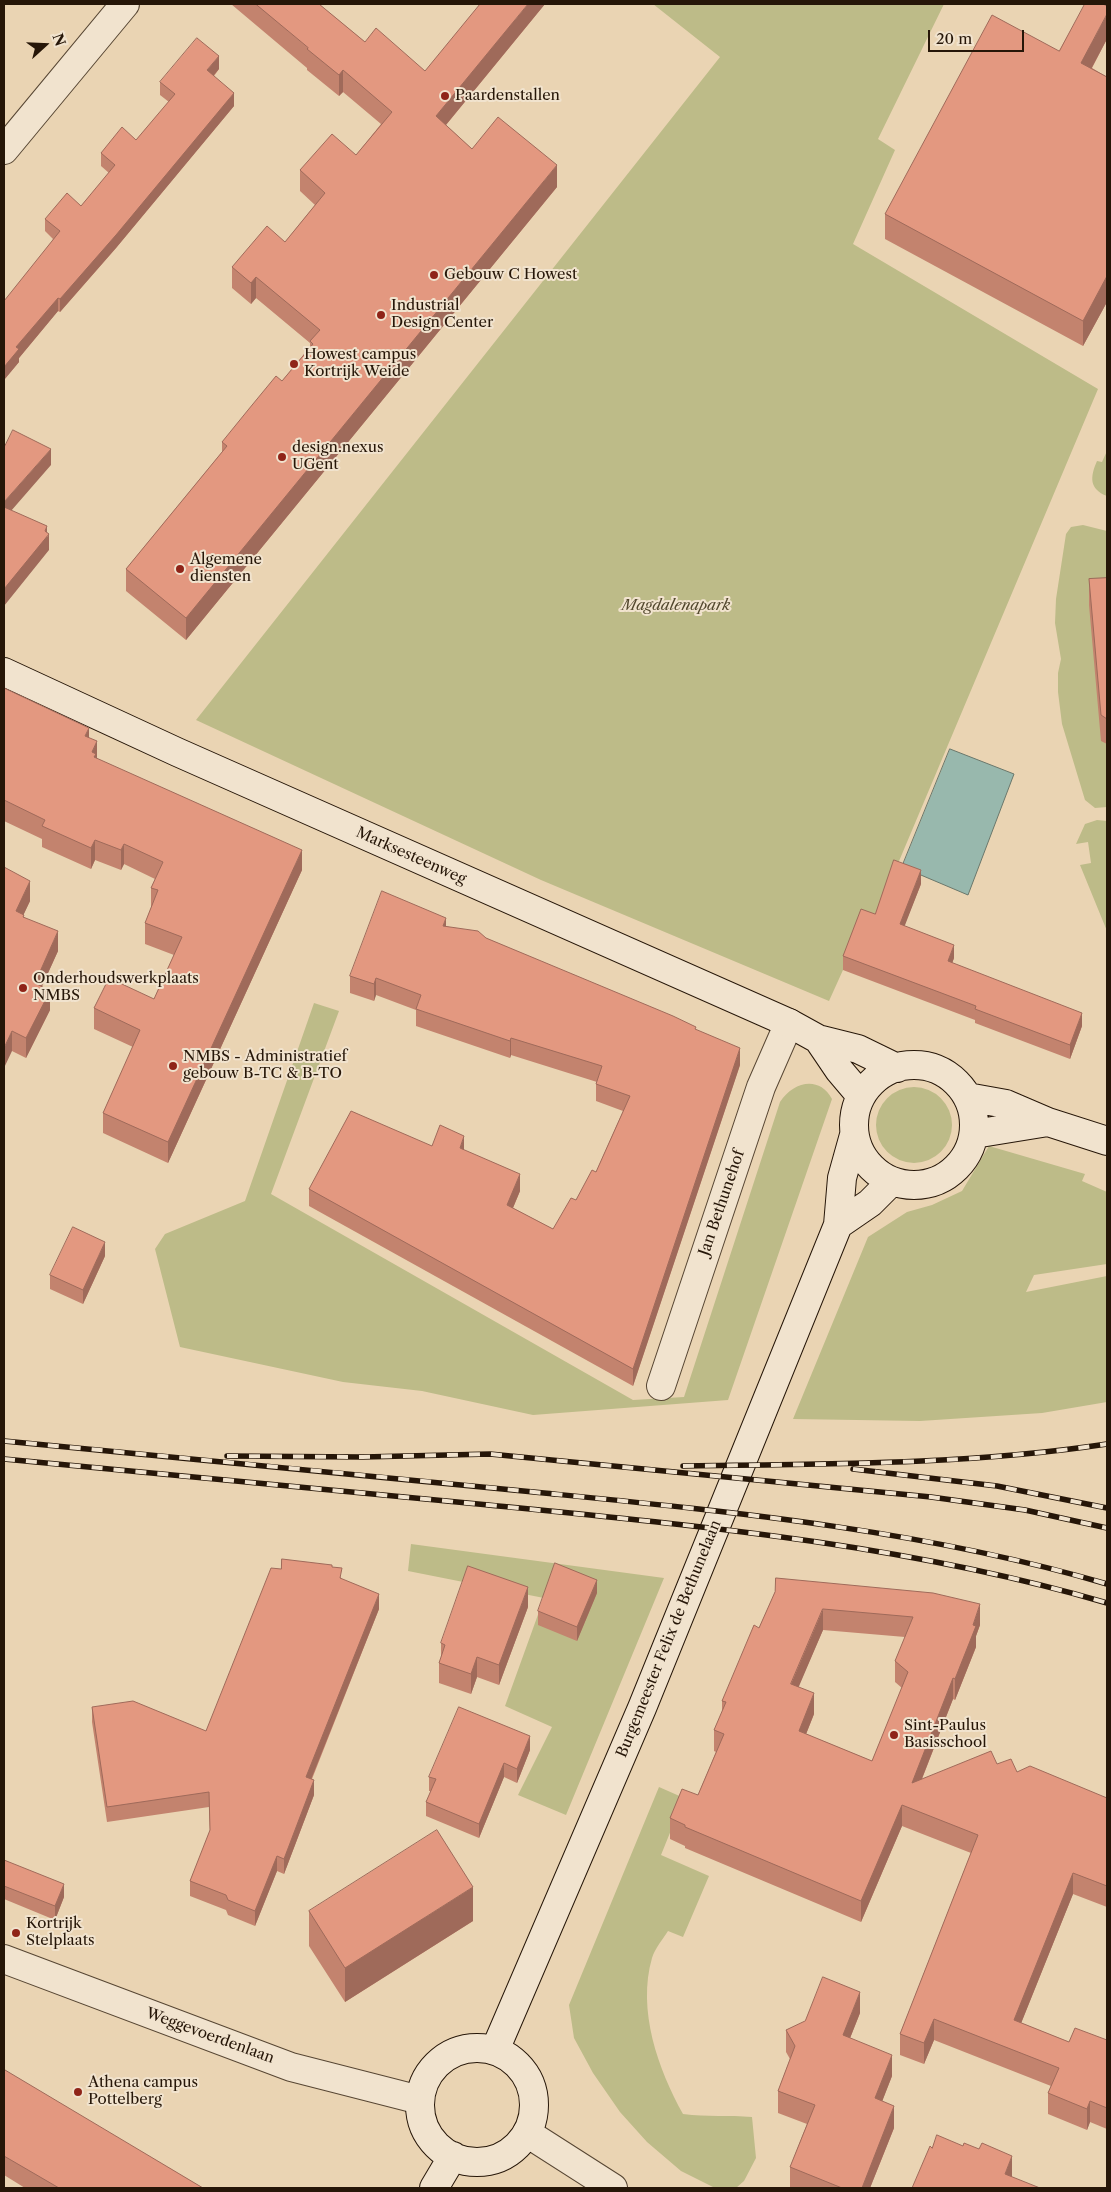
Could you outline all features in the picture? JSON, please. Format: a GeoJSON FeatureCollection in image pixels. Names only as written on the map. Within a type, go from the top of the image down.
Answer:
{"type":"FeatureCollection","features":[{"type":"Feature","properties":{"kind":"street"},"geometry":{"type":"LineString","coordinates":[[4,150],[125,4]]}},
{"type":"Feature","properties":{"kind":"street","name":"Marksesteenweg"},"geometry":{"type":"LineString","coordinates":[[4,672],[194,759],[789,1023],[818,1039],[858,1049],[897,1068]]}},
{"type":"Feature","properties":{"kind":"street","name":"Jan Bethunehof"},"geometry":{"type":"LineString","coordinates":[[661,1386],[761,1087],[789,1023]]}},
{"type":"Feature","properties":{"kind":"street","name":"Marksesteenweg"},"geometry":{"type":"LineString","coordinates":[[818,1039],[839,1070],[861,1096]]}},
{"type":"Feature","properties":{"kind":"street"},"geometry":{"type":"LineString","coordinates":[[906,1065],[924,1066],[942,1072],[956,1083],[968,1097],[974,1116],[974,1134],[967,1155],[953,1171],[934,1182],[913,1186],[892,1181],[873,1169],[861,1154],[854,1135],[855,1115],[861,1096],[872,1081],[897,1068],[906,1065]]}},
{"type":"Feature","properties":{"kind":"street"},"geometry":{"type":"LineString","coordinates":[[968,1097],[1006,1104],[1048,1122],[1107,1141]]}},
{"type":"Feature","properties":{"kind":"street"},"geometry":{"type":"LineString","coordinates":[[974,1134],[1048,1122]]}},
{"type":"Feature","properties":{"kind":"street","name":"Burgemeester Felix de Bethunelaan"},"geometry":{"type":"LineString","coordinates":[[495,2050],[642,1708],[838,1225],[842,1178],[854,1135]]}},
{"type":"Feature","properties":{"kind":"street"},"geometry":{"type":"LineString","coordinates":[[838,1225],[870,1203],[892,1181]]}},
{"type":"Feature","properties":{"kind":"street","name":"Weggevoerdenlaan"},"geometry":{"type":"LineString","coordinates":[[4,1959],[291,2066],[420,2100]]}},
{"type":"Feature","properties":{"kind":"street"},"geometry":{"type":"LineString","coordinates":[[469,2048],[495,2050],[517,2063],[531,2084],[534,2109],[527,2133],[513,2149],[495,2159],[473,2162],[452,2156],[434,2143],[423,2123],[420,2100],[428,2075],[445,2057],[469,2048]]}},
{"type":"Feature","properties":{"kind":"street"},"geometry":{"type":"LineString","coordinates":[[527,2133],[613,2188]]}},
{"type":"Feature","properties":{"kind":"street"},"geometry":{"type":"LineString","coordinates":[[434,2188],[452,2156]]}},
{"type":"Feature","properties":{"kind":"green space","name":"Magdalenapark"},"geometry":{"type":"Polygon","coordinates":[[[653,4],[944,4],[878,139],[895,150],[853,244],[1098,389],[894,873],[875,928],[843,970],[829,1001],[541,880],[196,720],[720,57],[653,4]]]}},
{"type":"Feature","properties":{"kind":"green space"},"geometry":{"type":"Polygon","coordinates":[[[1107,451],[1107,496],[1097,490],[1092,477],[1097,461],[1102,462],[1107,451]]]}},
{"type":"Feature","properties":{"kind":"green space"},"geometry":{"type":"Polygon","coordinates":[[[1083,525],[1107,531],[1107,807],[1095,808],[1085,800],[1062,724],[1058,692],[1058,673],[1061,659],[1055,623],[1056,599],[1066,534],[1071,527],[1083,525]]]}},
{"type":"Feature","properties":{"kind":"green space"},"geometry":{"type":"Polygon","coordinates":[[[1097,820],[1107,821],[1107,931],[1080,865],[1091,863],[1088,842],[1076,844],[1085,824],[1097,820]]]}},
{"type":"Feature","properties":{"kind":"green space"},"geometry":{"type":"Polygon","coordinates":[[[314,1003],[339,1011],[271,1194],[633,1400],[684,1397],[780,1102],[792,1090],[806,1084],[813,1084],[827,1091],[832,1099],[728,1400],[533,1415],[422,1391],[343,1382],[180,1347],[155,1249],[165,1234],[245,1201],[314,1003]]]}},
{"type":"Feature","properties":{"kind":"green space"},"geometry":{"type":"Polygon","coordinates":[[[907,1087],[921,1087],[935,1093],[946,1104],[952,1118],[949,1140],[941,1152],[921,1163],[907,1163],[893,1157],[882,1146],[876,1132],[876,1118],[882,1104],[893,1093],[907,1087]]]}},
{"type":"Feature","properties":{"kind":"green space"},"geometry":{"type":"Polygon","coordinates":[[[989,1146],[1085,1174],[1082,1181],[1107,1192],[1107,1264],[1034,1275],[1026,1292],[1107,1276],[1107,1402],[1042,1413],[920,1421],[793,1419],[868,1237],[907,1212],[932,1205],[962,1191],[989,1146]]]}},
{"type":"Feature","properties":{"kind":"green space"},"geometry":{"type":"Polygon","coordinates":[[[411,1544],[664,1578],[566,1815],[518,1795],[552,1727],[505,1706],[544,1598],[408,1571],[411,1544]]]}},
{"type":"Feature","properties":{"kind":"green space"},"geometry":{"type":"Polygon","coordinates":[[[659,1787],[684,1798],[661,1855],[709,1876],[683,1937],[668,1931],[652,1958],[647,1998],[652,2039],[658,2059],[683,2114],[752,2117],[756,2158],[744,2181],[736,2188],[715,2188],[681,2171],[647,2142],[620,2112],[593,2073],[574,2038],[569,2005],[659,1787]]]}},
{"type":"Feature","properties":{"kind":"water"},"geometry":{"type":"Polygon","coordinates":[[[950,749],[1014,774],[968,895],[902,867],[950,749]]]}},
{"type":"Feature","properties":{"kind":"building"},"geometry":{"type":"Polygon","coordinates":[[[256,4],[319,4],[365,42],[376,28],[425,71],[480,4],[528,4],[436,116],[472,149],[498,117],[557,165],[186,618],[126,569],[227,446],[222,442],[276,376],[282,381],[313,344],[310,341],[320,330],[256,277],[251,283],[232,267],[267,226],[285,242],[325,193],[300,170],[332,134],[356,155],[392,112],[343,70],[339,75],[256,4]]]}},
{"type":"Feature","properties":{"kind":"building"},"geometry":{"type":"Polygon","coordinates":[[[1085,4],[1103,4],[1107,6],[1107,14],[1081,63],[1107,77],[1107,276],[1083,321],[885,214],[992,15],[1059,51],[1085,4]]]}},
{"type":"Feature","properties":{"kind":"building"},"geometry":{"type":"Polygon","coordinates":[[[197,38],[219,56],[207,70],[234,93],[116,235],[16,347],[19,349],[4,367],[4,301],[60,231],[45,219],[67,193],[81,206],[115,165],[101,153],[122,127],[136,140],[175,94],[160,82],[197,38]]]}},
{"type":"Feature","properties":{"kind":"building"},"geometry":{"type":"Polygon","coordinates":[[[13,430],[51,449],[4,502],[4,448],[13,430]]]}},
{"type":"Feature","properties":{"kind":"building"},"geometry":{"type":"Polygon","coordinates":[[[4,507],[47,526],[45,531],[49,534],[4,589],[4,507]]]}},
{"type":"Feature","properties":{"kind":"building"},"geometry":{"type":"Polygon","coordinates":[[[1107,578],[1107,719],[1101,715],[1089,579],[1107,578]]]}},
{"type":"Feature","properties":{"kind":"building"},"geometry":{"type":"Polygon","coordinates":[[[4,688],[89,728],[85,736],[97,741],[92,752],[96,754],[94,757],[302,850],[168,1142],[103,1113],[140,1030],[94,1008],[109,978],[154,999],[182,937],[145,923],[158,890],[151,888],[163,862],[124,844],[121,850],[95,840],[91,848],[42,826],[45,820],[4,800],[4,688]]]}},
{"type":"Feature","properties":{"kind":"building"},"geometry":{"type":"Polygon","coordinates":[[[894,860],[921,870],[900,924],[954,945],[948,961],[1082,1013],[1070,1045],[975,1009],[976,1006],[843,956],[861,909],[875,914],[894,860]]]}},
{"type":"Feature","properties":{"kind":"building"},"geometry":{"type":"Polygon","coordinates":[[[4,867],[30,881],[16,911],[24,915],[23,917],[58,931],[35,983],[50,991],[26,1038],[12,1031],[4,1048],[4,867]]]}},
{"type":"Feature","properties":{"kind":"building"},"geometry":{"type":"Polygon","coordinates":[[[382,891],[446,918],[443,926],[478,931],[486,938],[673,1016],[696,1027],[695,1029],[740,1048],[633,1369],[309,1189],[351,1111],[432,1146],[440,1125],[464,1136],[460,1148],[520,1174],[507,1205],[553,1229],[571,1198],[576,1200],[592,1170],[596,1172],[630,1096],[596,1084],[602,1066],[511,1038],[510,1041],[416,1009],[421,995],[376,978],[374,984],[350,976],[382,891]]]}},
{"type":"Feature","properties":{"kind":"building"},"geometry":{"type":"Polygon","coordinates":[[[73,1227],[105,1242],[83,1290],[50,1275],[73,1227]]]}},
{"type":"Feature","properties":{"kind":"building"},"geometry":{"type":"Polygon","coordinates":[[[282,1559],[342,1568],[340,1578],[379,1594],[306,1777],[314,1780],[284,1859],[277,1856],[255,1911],[228,1900],[226,1895],[190,1881],[210,1830],[209,1792],[107,1807],[92,1707],[133,1701],[206,1731],[271,1568],[281,1569],[282,1559]]]}},
{"type":"Feature","properties":{"kind":"building"},"geometry":{"type":"Polygon","coordinates":[[[555,1563],[597,1580],[577,1627],[538,1611],[555,1563]]]}},
{"type":"Feature","properties":{"kind":"building"},"geometry":{"type":"Polygon","coordinates":[[[468,1566],[528,1587],[499,1665],[477,1657],[471,1674],[439,1663],[445,1645],[441,1643],[468,1566]]]}},
{"type":"Feature","properties":{"kind":"building"},"geometry":{"type":"Polygon","coordinates":[[[776,1578],[933,1593],[980,1604],[973,1625],[976,1626],[955,1679],[953,1678],[912,1783],[991,1751],[997,1764],[1011,1759],[1017,1772],[1030,1766],[1107,1798],[1107,1886],[1073,1873],[1014,2020],[1069,2042],[1075,2028],[1107,2040],[1107,2108],[1090,2101],[1087,2109],[1048,2093],[1059,2068],[934,2019],[924,2043],[900,2034],[978,1835],[902,1805],[861,1901],[685,1827],[685,1825],[670,1818],[682,1789],[698,1795],[724,1734],[714,1730],[726,1702],[722,1701],[754,1625],[759,1628],[775,1592],[776,1578]],[[823,1609],[791,1684],[814,1693],[799,1731],[872,1761],[908,1672],[895,1661],[913,1617],[823,1609]]]}},
{"type":"Feature","properties":{"kind":"building"},"geometry":{"type":"Polygon","coordinates":[[[459,1707],[530,1736],[517,1769],[504,1763],[479,1824],[426,1802],[436,1779],[429,1777],[459,1707]]]}},
{"type":"Feature","properties":{"kind":"building"},"geometry":{"type":"Polygon","coordinates":[[[437,1830],[473,1887],[345,1968],[309,1911],[437,1830]]]}},
{"type":"Feature","properties":{"kind":"building"},"geometry":{"type":"Polygon","coordinates":[[[4,1860],[64,1884],[55,1906],[4,1886],[4,1860]]]}},
{"type":"Feature","properties":{"kind":"building"},"geometry":{"type":"Polygon","coordinates":[[[823,1977],[860,1992],[843,2035],[892,2055],[875,2098],[894,2106],[862,2188],[842,2188],[790,2167],[815,2105],[778,2091],[795,2046],[786,2030],[805,2021],[823,1977]]]}},
{"type":"Feature","properties":{"kind":"building"},"geometry":{"type":"Polygon","coordinates":[[[5,2070],[203,2188],[59,2188],[4,2156],[5,2070]]]}},
{"type":"Feature","properties":{"kind":"building"},"geometry":{"type":"Polygon","coordinates":[[[937,2135],[963,2146],[964,2143],[979,2149],[982,2143],[1012,2156],[1005,2174],[1040,2188],[912,2188],[930,2146],[932,2148],[937,2135]]]}},
{"type":"Feature","properties":{"kind":"railway"},"geometry":{"type":"LineString","coordinates":[[4,1441],[544,1493],[828,1525],[968,1550],[1038,1565],[1107,1584]]}},
{"type":"Feature","properties":{"kind":"railway"},"geometry":{"type":"LineString","coordinates":[[683,1466],[842,1464],[949,1460],[1055,1451],[1107,1444]]}},
{"type":"Feature","properties":{"kind":"railway"},"geometry":{"type":"LineString","coordinates":[[227,1456],[363,1457],[490,1454],[931,1497],[1025,1510],[1107,1528]]}},
{"type":"Feature","properties":{"kind":"railway"},"geometry":{"type":"LineString","coordinates":[[4,1459],[637,1520],[795,1539],[952,1565],[1030,1582],[1107,1603]]}},
{"type":"Feature","properties":{"kind":"railway"},"geometry":{"type":"LineString","coordinates":[[853,1469],[997,1486],[1107,1508]]}},
{"type":"Feature","properties":{"kind":"place","name":"Paardenstallen"},"geometry":{"type":"Point","coordinates":[445,96]}},
{"type":"Feature","properties":{"kind":"place","name":"Gebouw C Howest"},"geometry":{"type":"Point","coordinates":[434,275]}},
{"type":"Feature","properties":{"kind":"place","name":"Industrial Design Center"},"geometry":{"type":"Point","coordinates":[381,315]}},
{"type":"Feature","properties":{"kind":"place","name":"Howest campus Kortrijk Weide"},"geometry":{"type":"Point","coordinates":[294,364]}},
{"type":"Feature","properties":{"kind":"place","name":"design.nexus UGent"},"geometry":{"type":"Point","coordinates":[282,457]}},
{"type":"Feature","properties":{"kind":"place","name":"Algemene diensten"},"geometry":{"type":"Point","coordinates":[180,569]}},
{"type":"Feature","properties":{"kind":"place","name":"Onderhoudswerkplaats NMBS"},"geometry":{"type":"Point","coordinates":[23,988]}},
{"type":"Feature","properties":{"kind":"place","name":"NMBS - Administratief gebouw B-TC & B-TO"},"geometry":{"type":"Point","coordinates":[173,1066]}},
{"type":"Feature","properties":{"kind":"place","name":"Sint-Paulus Basisschool"},"geometry":{"type":"Point","coordinates":[894,1735]}},
{"type":"Feature","properties":{"kind":"place","name":"Kortrijk Stelplaats"},"geometry":{"type":"Point","coordinates":[16,1933]}},
{"type":"Feature","properties":{"kind":"place","name":"Athena campus Pottelberg"},"geometry":{"type":"Point","coordinates":[78,2092]}}]}
